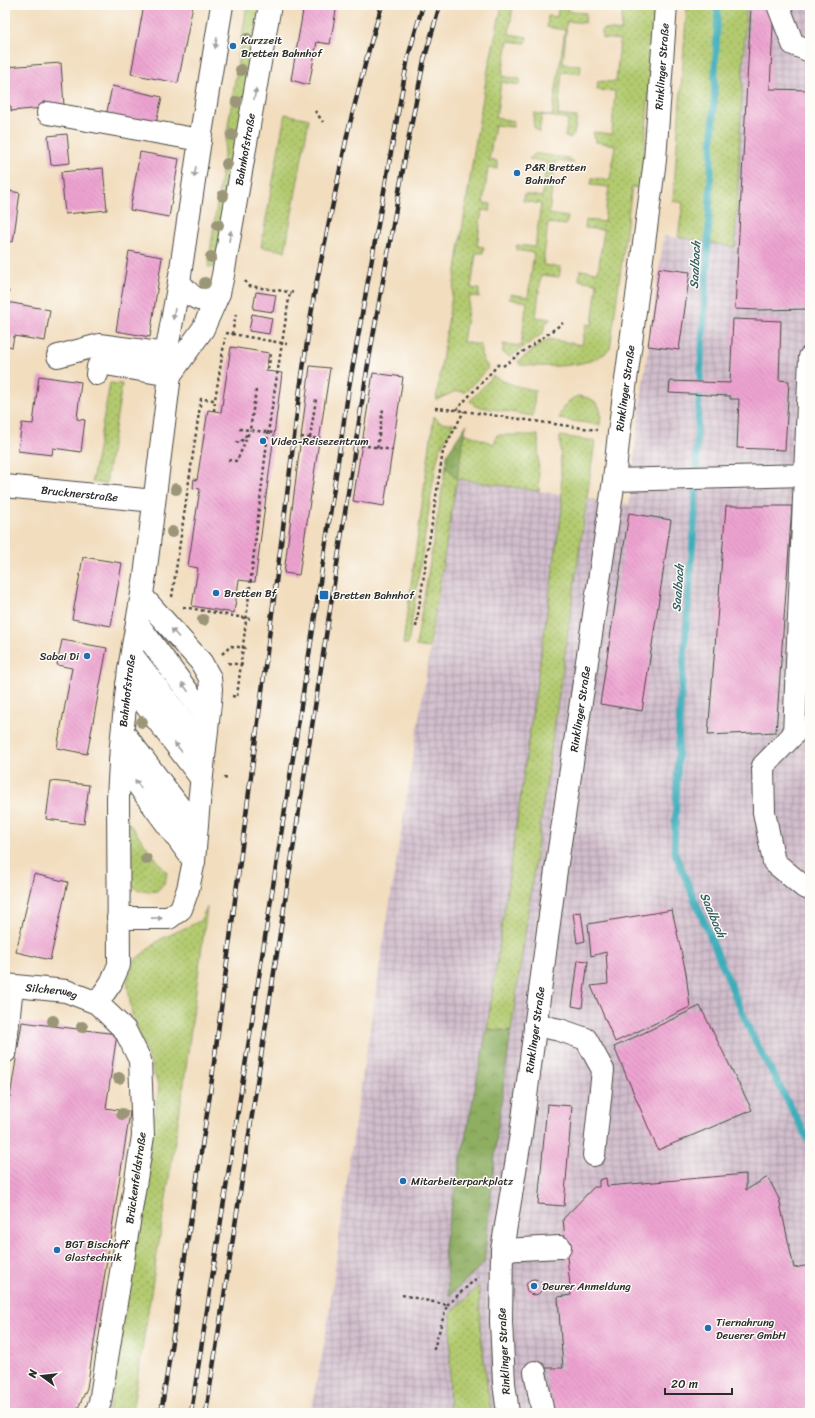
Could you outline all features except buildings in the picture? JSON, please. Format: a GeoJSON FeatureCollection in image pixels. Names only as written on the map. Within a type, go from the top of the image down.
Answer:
{"type":"FeatureCollection","features":[{"type":"Feature","properties":{"kind":"street","name":"Bahnhofstraße"},"geometry":{"type":"LineString","coordinates":[[97,1004],[111,983],[119,965],[118,783],[123,725],[132,655],[142,596],[170,375],[166,354],[179,282],[222,5]]}},
{"type":"Feature","properties":{"kind":"street","name":"Bahnhofstraße"},"geometry":{"type":"LineString","coordinates":[[170,375],[203,329],[219,293],[224,275],[270,5]]}},
{"type":"Feature","properties":{"kind":"street","name":"Rinklinger Straße"},"geometry":{"type":"LineString","coordinates":[[508,1413],[504,1383],[501,1321],[502,1250],[521,1134],[575,737],[614,480],[656,160],[666,5]]}},
{"type":"Feature","properties":{"kind":"street"},"geometry":{"type":"LineString","coordinates":[[778,5],[793,44],[810,50]]}},
{"type":"Feature","properties":{"kind":"street"},"geometry":{"type":"LineString","coordinates":[[48,113],[200,140]]}},
{"type":"Feature","properties":{"kind":"street"},"geometry":{"type":"LineString","coordinates":[[179,282],[190,295],[200,300],[210,299],[219,293]]}},
{"type":"Feature","properties":{"kind":"street"},"geometry":{"type":"LineString","coordinates":[[58,356],[99,345],[166,354]]}},
{"type":"Feature","properties":{"kind":"street"},"geometry":{"type":"LineString","coordinates":[[810,358],[794,734],[763,766],[764,812],[774,862],[804,887],[810,889]]}},
{"type":"Feature","properties":{"kind":"street"},"geometry":{"type":"LineString","coordinates":[[97,374],[98,367],[106,364],[170,375]]}},
{"type":"Feature","properties":{"kind":"street"},"geometry":{"type":"LineString","coordinates":[[614,480],[805,475]]}},
{"type":"Feature","properties":{"kind":"street","name":"Brucknerstraße"},"geometry":{"type":"LineString","coordinates":[[5,486],[154,501]]}},
{"type":"Feature","properties":{"kind":"street"},"geometry":{"type":"LineString","coordinates":[[118,918],[169,918],[181,909],[188,890],[193,868],[211,692],[210,678],[201,662],[142,596]]}},
{"type":"Feature","properties":{"kind":"street"},"geometry":{"type":"LineString","coordinates":[[137,623],[208,719]]}},
{"type":"Feature","properties":{"kind":"street"},"geometry":{"type":"LineString","coordinates":[[132,655],[204,749]]}},
{"type":"Feature","properties":{"kind":"street"},"geometry":{"type":"LineString","coordinates":[[128,684],[201,778]]}},
{"type":"Feature","properties":{"kind":"street"},"geometry":{"type":"LineString","coordinates":[[123,725],[197,820]]}},
{"type":"Feature","properties":{"kind":"street"},"geometry":{"type":"LineString","coordinates":[[120,761],[171,832],[193,868]]}},
{"type":"Feature","properties":{"kind":"street"},"geometry":{"type":"LineString","coordinates":[[118,783],[193,868]]}},
{"type":"Feature","properties":{"kind":"street"},"geometry":{"type":"LineString","coordinates":[[5,1052],[8,985]]}},
{"type":"Feature","properties":{"kind":"street","name":"Silcherweg"},"geometry":{"type":"LineString","coordinates":[[8,985],[66,991],[97,1004]]}},
{"type":"Feature","properties":{"kind":"street","name":"Brückenfeldstraße"},"geometry":{"type":"LineString","coordinates":[[96,1413],[100,1402],[143,1136],[140,1060],[125,1030],[97,1004]]}},
{"type":"Feature","properties":{"kind":"street"},"geometry":{"type":"LineString","coordinates":[[535,1025],[560,1030],[586,1039],[603,1070],[594,1155]]}},
{"type":"Feature","properties":{"kind":"street"},"geometry":{"type":"LineString","coordinates":[[502,1250],[560,1248]]}},
{"type":"Feature","properties":{"kind":"street"},"geometry":{"type":"LineString","coordinates":[[535,1372],[543,1413]]}},
{"type":"Feature","properties":{"kind":"path"},"geometry":{"type":"LineString","coordinates":[[315,111],[323,122]]}},
{"type":"Feature","properties":{"kind":"path"},"geometry":{"type":"LineString","coordinates":[[242,285],[243,278],[249,286],[296,293]]}},
{"type":"Feature","properties":{"kind":"path"},"geometry":{"type":"LineString","coordinates":[[237,697],[268,432],[290,292]]}},
{"type":"Feature","properties":{"kind":"path"},"geometry":{"type":"LineString","coordinates":[[232,334],[236,313]]}},
{"type":"Feature","properties":{"kind":"path"},"geometry":{"type":"LineString","coordinates":[[503,366],[563,323]]}},
{"type":"Feature","properties":{"kind":"path"},"geometry":{"type":"LineString","coordinates":[[214,411],[226,333],[287,344]]}},
{"type":"Feature","properties":{"kind":"path"},"geometry":{"type":"LineString","coordinates":[[268,369],[271,354]]}},
{"type":"Feature","properties":{"kind":"path"},"geometry":{"type":"LineString","coordinates":[[456,410],[499,364]]}},
{"type":"Feature","properties":{"kind":"path"},"geometry":{"type":"LineString","coordinates":[[228,460],[237,461],[250,430],[256,390]]}},
{"type":"Feature","properties":{"kind":"path"},"geometry":{"type":"LineString","coordinates":[[172,598],[201,398],[215,400]]}},
{"type":"Feature","properties":{"kind":"path"},"geometry":{"type":"LineString","coordinates":[[310,438],[316,399]]}},
{"type":"Feature","properties":{"kind":"path"},"geometry":{"type":"LineString","coordinates":[[435,408],[619,433]]}},
{"type":"Feature","properties":{"kind":"path"},"geometry":{"type":"LineString","coordinates":[[377,448],[383,409]]}},
{"type":"Feature","properties":{"kind":"path"},"geometry":{"type":"LineString","coordinates":[[416,627],[443,451],[464,411]]}},
{"type":"Feature","properties":{"kind":"path"},"geometry":{"type":"LineString","coordinates":[[239,429],[274,434]]}},
{"type":"Feature","properties":{"kind":"path"},"geometry":{"type":"LineString","coordinates":[[236,442],[240,443],[250,430]]}},
{"type":"Feature","properties":{"kind":"path"},"geometry":{"type":"LineString","coordinates":[[301,436],[320,439]]}},
{"type":"Feature","properties":{"kind":"path"},"geometry":{"type":"LineString","coordinates":[[361,445],[393,450]]}},
{"type":"Feature","properties":{"kind":"path"},"geometry":{"type":"LineString","coordinates":[[178,606],[250,619]]}},
{"type":"Feature","properties":{"kind":"path"},"geometry":{"type":"LineString","coordinates":[[217,659],[230,646],[246,648]]}},
{"type":"Feature","properties":{"kind":"path"},"geometry":{"type":"LineString","coordinates":[[433,1352],[447,1305],[480,1276]]}},
{"type":"Feature","properties":{"kind":"path"},"geometry":{"type":"LineString","coordinates":[[402,1295],[447,1305]]}},
{"type":"Feature","properties":{"kind":"shaded area"},"geometry":{"type":"Polygon","coordinates":[[[746,5],[810,5],[810,1413],[310,1413],[325,1341],[356,1116],[457,479],[629,505],[641,399],[664,236],[735,246],[746,5]]]}},
{"type":"Feature","properties":{"kind":"green space"},"geometry":{"type":"Polygon","coordinates":[[[247,5],[260,5],[217,267],[208,267],[229,119],[247,5]]]}},
{"type":"Feature","properties":{"kind":"green space"},"geometry":{"type":"Polygon","coordinates":[[[502,5],[513,5],[509,34],[527,37],[526,43],[508,41],[502,76],[520,79],[520,85],[501,82],[496,118],[514,121],[513,127],[495,125],[489,160],[497,161],[497,169],[488,168],[483,203],[491,204],[490,211],[482,210],[477,246],[484,247],[483,253],[476,253],[471,288],[479,289],[479,297],[470,296],[463,342],[481,345],[481,355],[488,368],[465,392],[456,391],[436,400],[487,74],[502,5]]]}},
{"type":"Feature","properties":{"kind":"green space"},"geometry":{"type":"Polygon","coordinates":[[[559,5],[568,5],[567,11],[586,13],[585,23],[567,21],[563,64],[581,65],[580,74],[562,72],[558,115],[577,117],[574,134],[570,138],[565,137],[568,119],[542,115],[539,133],[535,129],[533,122],[534,113],[552,116],[565,30],[547,27],[548,16],[557,17],[559,5]]]}},
{"type":"Feature","properties":{"kind":"green space"},"geometry":{"type":"Polygon","coordinates":[[[623,5],[655,5],[644,158],[640,188],[632,187],[610,349],[601,356],[580,363],[555,366],[520,365],[518,361],[548,339],[582,345],[586,324],[592,325],[597,283],[579,280],[580,270],[598,272],[604,230],[585,228],[586,220],[604,222],[609,187],[591,185],[592,178],[610,180],[615,145],[596,142],[593,132],[612,134],[615,91],[597,90],[598,81],[616,82],[620,40],[602,38],[602,29],[621,31],[623,5]]]}},
{"type":"Feature","properties":{"kind":"green space"},"geometry":{"type":"Polygon","coordinates":[[[687,5],[746,5],[735,247],[678,237],[683,203],[673,201],[687,5]]]}},
{"type":"Feature","properties":{"kind":"green space"},"geometry":{"type":"Polygon","coordinates":[[[285,114],[309,119],[285,251],[261,247],[285,114]]]}},
{"type":"Feature","properties":{"kind":"green space"},"geometry":{"type":"Polygon","coordinates":[[[534,154],[569,158],[574,163],[555,161],[549,214],[568,217],[566,225],[548,223],[543,265],[561,267],[559,277],[541,275],[536,317],[551,319],[545,324],[543,333],[510,357],[503,353],[503,344],[521,346],[527,302],[509,299],[510,294],[528,297],[534,253],[516,250],[517,245],[535,247],[541,204],[523,201],[524,194],[542,197],[547,162],[529,159],[534,154]]]}},
{"type":"Feature","properties":{"kind":"green space"},"geometry":{"type":"Polygon","coordinates":[[[493,376],[514,385],[535,390],[533,416],[475,406],[470,401],[493,376]]]}},
{"type":"Feature","properties":{"kind":"green space"},"geometry":{"type":"Polygon","coordinates":[[[110,383],[122,384],[106,484],[92,482],[110,383]]]}},
{"type":"Feature","properties":{"kind":"green space"},"geometry":{"type":"Polygon","coordinates":[[[578,396],[590,399],[597,404],[601,418],[600,425],[559,419],[561,411],[565,405],[578,396]]]}},
{"type":"Feature","properties":{"kind":"green space"},"geometry":{"type":"Polygon","coordinates":[[[434,416],[440,422],[454,424],[439,451],[408,644],[403,644],[434,416]]]}},
{"type":"Feature","properties":{"kind":"green space"},"geometry":{"type":"Polygon","coordinates":[[[467,424],[464,433],[457,479],[446,466],[447,454],[467,424]]]}},
{"type":"Feature","properties":{"kind":"green space"},"geometry":{"type":"Polygon","coordinates":[[[464,433],[494,444],[497,435],[538,435],[539,491],[457,479],[429,648],[416,646],[446,466],[457,478],[464,433]]]}},
{"type":"Feature","properties":{"kind":"green space"},"geometry":{"type":"Polygon","coordinates":[[[560,436],[595,441],[511,1031],[487,1029],[562,508],[560,436]]]}},
{"type":"Feature","properties":{"kind":"green space"},"geometry":{"type":"Polygon","coordinates":[[[124,817],[167,873],[165,882],[157,891],[148,892],[137,889],[128,879],[125,860],[124,817]]]}},
{"type":"Feature","properties":{"kind":"green space"},"geometry":{"type":"Polygon","coordinates":[[[207,907],[183,1090],[132,1413],[107,1413],[111,1403],[159,1087],[132,1014],[127,981],[135,960],[159,940],[200,921],[207,907]]]}},
{"type":"Feature","properties":{"kind":"green space"},"geometry":{"type":"Polygon","coordinates":[[[487,1029],[511,1031],[497,1134],[484,1263],[449,1296],[444,1245],[487,1029]]]}},
{"type":"Feature","properties":{"kind":"green space"},"geometry":{"type":"Polygon","coordinates":[[[479,1286],[481,1339],[491,1413],[449,1413],[451,1314],[479,1286]]]}},
{"type":"Feature","properties":{"kind":"waterway","name":"Saalbach"},"geometry":{"type":"LineString","coordinates":[[718,5],[707,264],[697,433],[695,515],[680,709],[674,851],[751,1033],[810,1143]]}},
{"type":"Feature","properties":{"kind":"railway"},"geometry":{"type":"LineString","coordinates":[[161,1413],[210,1094],[299,396],[314,295],[348,131],[382,5]]}},
{"type":"Feature","properties":{"kind":"railway"},"geometry":{"type":"LineString","coordinates":[[191,1413],[313,629],[349,387],[408,57],[423,5]]}},
{"type":"Feature","properties":{"kind":"railway"},"geometry":{"type":"LineString","coordinates":[[206,1413],[367,370],[424,60],[440,5]]}},
{"type":"Feature","properties":{"kind":"place","name":"Kurzzeit Bretten Bahnhof"},"geometry":{"type":"Point","coordinates":[233,46]}},
{"type":"Feature","properties":{"kind":"place","name":"P&R Bretten Bahnhof"},"geometry":{"type":"Point","coordinates":[517,173]}},
{"type":"Feature","properties":{"kind":"place","name":"Video-Reisezentrum"},"geometry":{"type":"Point","coordinates":[263,441]}},
{"type":"Feature","properties":{"kind":"place","name":"Bretten Bf"},"geometry":{"type":"Point","coordinates":[216,593]}},
{"type":"Feature","properties":{"kind":"place","name":"Bretten Bahnhof"},"geometry":{"type":"Point","coordinates":[324,595]}},
{"type":"Feature","properties":{"kind":"place","name":"Sabai Di"},"geometry":{"type":"Point","coordinates":[87,656]}},
{"type":"Feature","properties":{"kind":"place","name":"Mitarbeiterparkplatz"},"geometry":{"type":"Point","coordinates":[403,1181]}},
{"type":"Feature","properties":{"kind":"place","name":"BGT Bischoff Glastechnik"},"geometry":{"type":"Point","coordinates":[57,1250]}},
{"type":"Feature","properties":{"kind":"place","name":"Deurer Anmeldung"},"geometry":{"type":"Point","coordinates":[534,1286]}},
{"type":"Feature","properties":{"kind":"place","name":"Tiernahrung Deuerer GmbH"},"geometry":{"type":"Point","coordinates":[708,1328]}}]}
